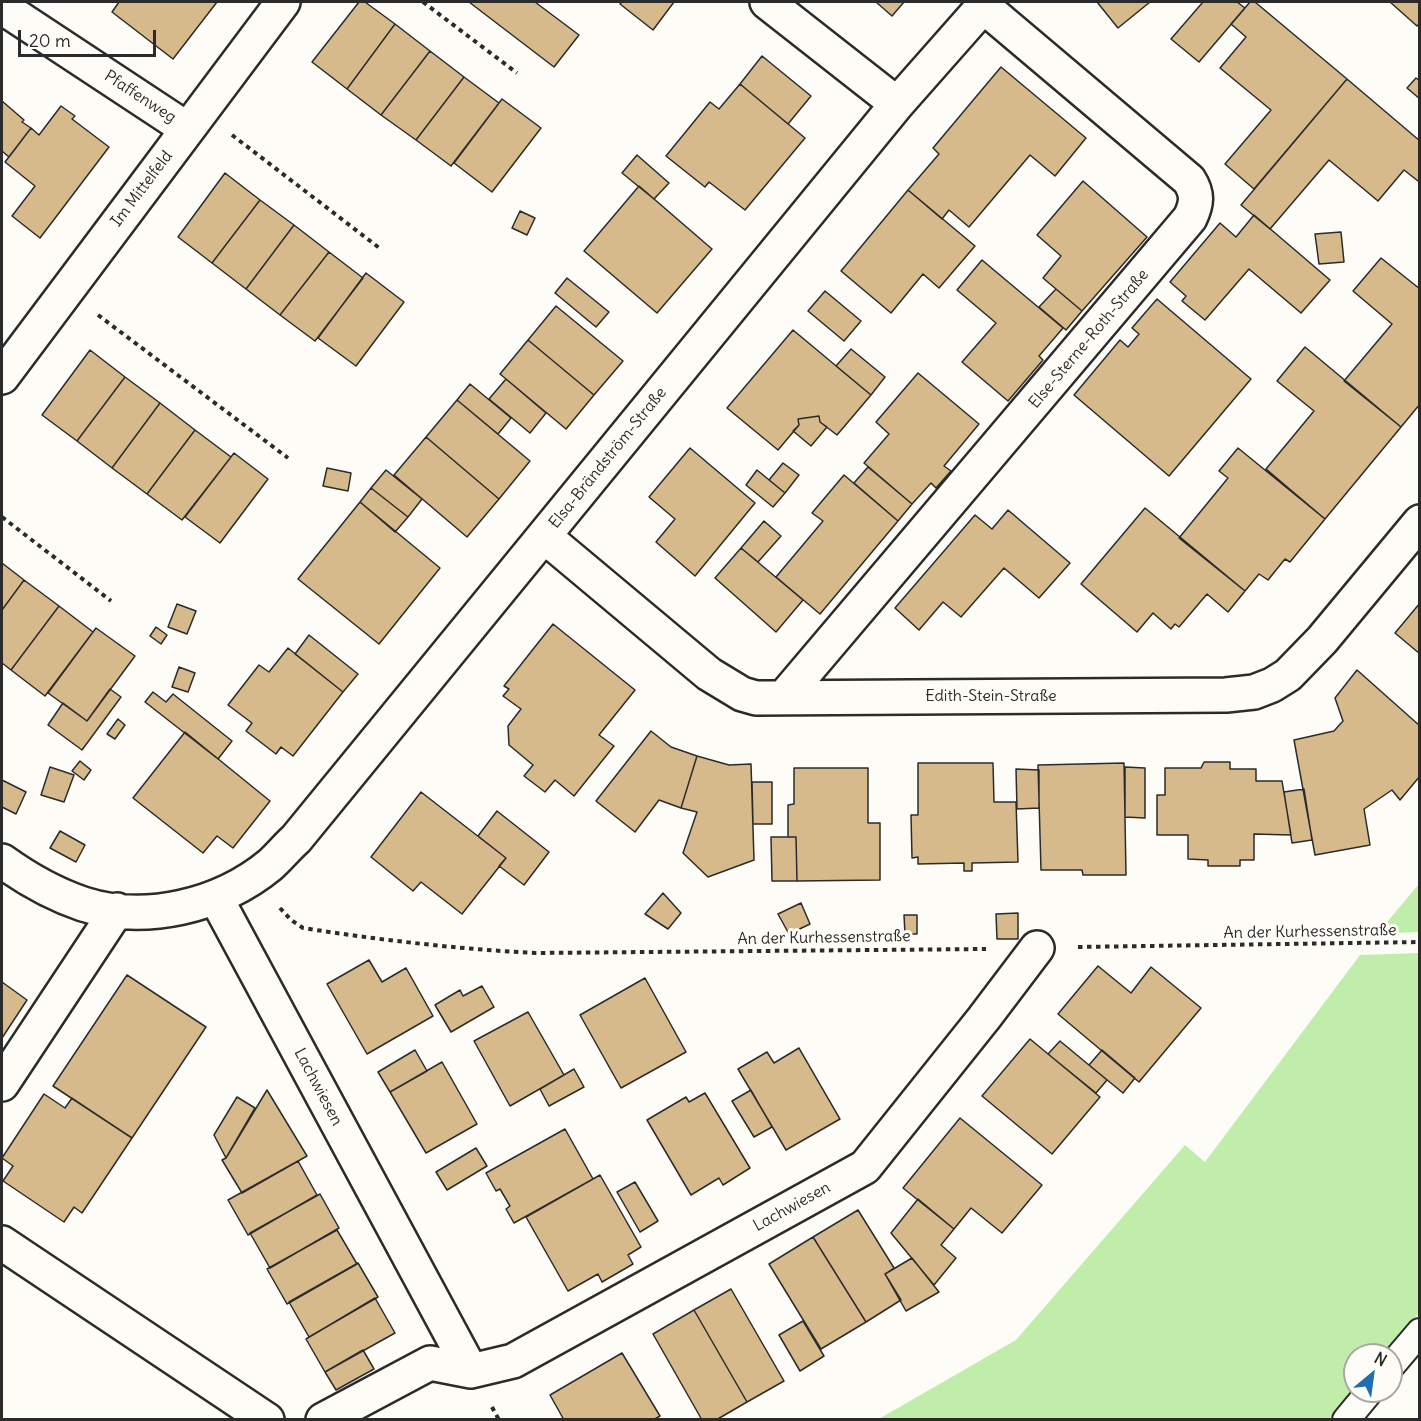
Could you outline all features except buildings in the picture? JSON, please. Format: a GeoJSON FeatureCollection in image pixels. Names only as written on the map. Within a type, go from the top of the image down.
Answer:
{"type":"FeatureCollection","features":[{"type":"Feature","properties":{"kind":"street","name":"Im Mittelfeld"},"geometry":{"type":"LineString","coordinates":[[2,377],[283,2]]}},
{"type":"Feature","properties":{"kind":"street"},"geometry":{"type":"LineString","coordinates":[[767,2],[897,104]]}},
{"type":"Feature","properties":{"kind":"street","name":"Elsa-Brändström-Straße"},"geometry":{"type":"LineString","coordinates":[[2,861],[33,882],[63,897],[86,905],[153,912],[187,907],[216,898],[269,865],[296,839],[897,104],[985,4]]}},
{"type":"Feature","properties":{"kind":"street","name":"Else-Sterne-Roth-Straße"},"geometry":{"type":"LineString","coordinates":[[785,696],[1190,218],[1196,205],[1196,191],[1189,180],[985,4]]}},
{"type":"Feature","properties":{"kind":"street","name":"Pfaffenweg"},"geometry":{"type":"LineString","coordinates":[[2,7],[194,120]]}},
{"type":"Feature","properties":{"kind":"street","name":"Edith-Stein-Straße"},"geometry":{"type":"LineString","coordinates":[[544,536],[709,674],[742,694],[756,698],[785,696],[1226,695],[1254,692],[1288,675],[1304,660],[1419,522]]}},
{"type":"Feature","properties":{"kind":"street","name":"Lachwiesen"},"geometry":{"type":"LineString","coordinates":[[216,898],[471,1371]]}},
{"type":"Feature","properties":{"kind":"street"},"geometry":{"type":"LineString","coordinates":[[2,1084],[117,910]]}},
{"type":"Feature","properties":{"kind":"street","name":"Lachwiesen"},"geometry":{"type":"LineString","coordinates":[[324,1419],[430,1364],[471,1371],[513,1361],[865,1167],[1037,948]]}},
{"type":"Feature","properties":{"kind":"street"},"geometry":{"type":"LineString","coordinates":[[2,1243],[267,1419]]}},
{"type":"Feature","properties":{"kind":"lane"},"geometry":{"type":"LineString","coordinates":[[1403,1351],[1419,1332]]}},
{"type":"Feature","properties":{"kind":"lane"},"geometry":{"type":"LineString","coordinates":[[1346,1419],[1360,1403]]}},
{"type":"Feature","properties":{"kind":"path"},"geometry":{"type":"LineString","coordinates":[[423,2],[517,73]]}},
{"type":"Feature","properties":{"kind":"path"},"geometry":{"type":"LineString","coordinates":[[194,120],[382,250]]}},
{"type":"Feature","properties":{"kind":"path"},"geometry":{"type":"LineString","coordinates":[[66,291],[288,458]]}},
{"type":"Feature","properties":{"kind":"path"},"geometry":{"type":"LineString","coordinates":[[2,517],[111,601]]}},
{"type":"Feature","properties":{"kind":"path","name":"An der Kurhessenstraße"},"geometry":{"type":"LineString","coordinates":[[251,877],[291,920],[303,928],[435,947],[535,953],[1419,942]]}},
{"type":"Feature","properties":{"kind":"green space"},"geometry":{"type":"Polygon","coordinates":[[[1419,884],[1419,932],[1377,934],[1419,884]]]}},
{"type":"Feature","properties":{"kind":"green space"},"geometry":{"type":"Polygon","coordinates":[[[1419,953],[1419,1313],[1394,1343],[1343,1343],[1343,1403],[1329,1419],[877,1420],[1016,1340],[1185,1145],[1205,1162],[1360,955],[1419,953]]]}}]}
